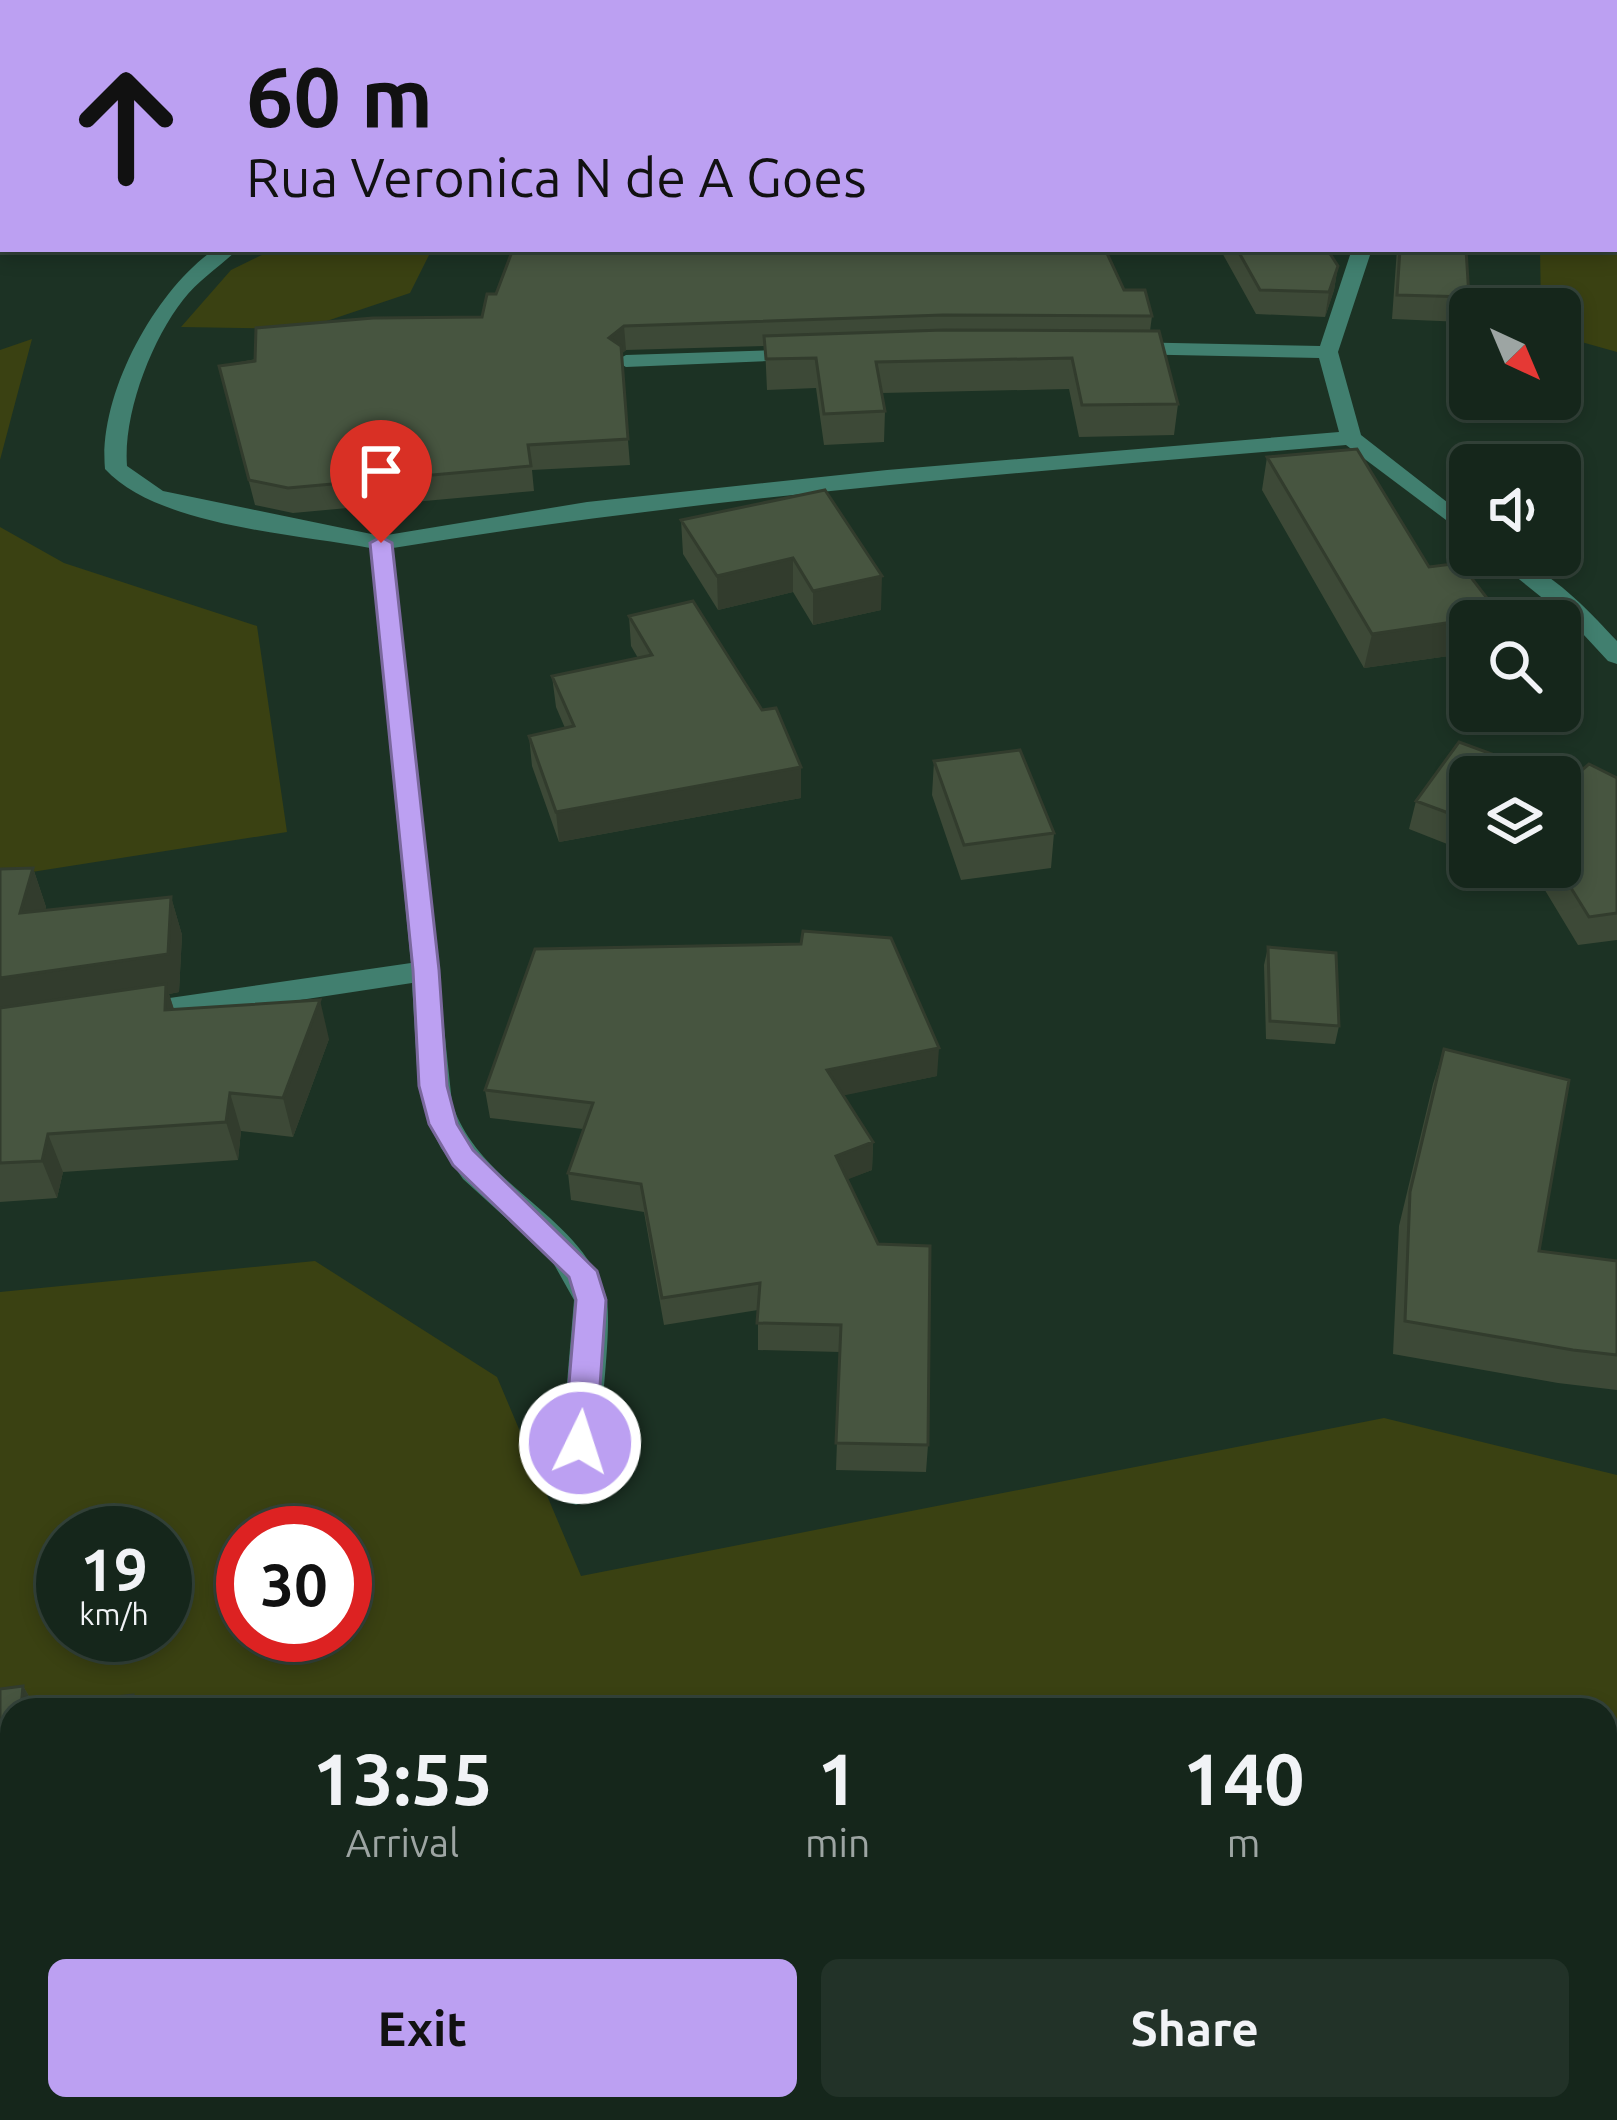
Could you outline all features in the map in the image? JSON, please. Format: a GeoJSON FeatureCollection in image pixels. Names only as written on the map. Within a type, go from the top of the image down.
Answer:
{"type":"FeatureCollection","features":[{"type":"Feature","properties":{"kind":"street"},"geometry":{"type":"LineString","coordinates":[[224,252],[173,295],[148,334],[113,446],[116,469],[155,496],[214,512],[381,543],[587,509],[887,477],[1351,438]]}},
{"type":"Feature","properties":{"kind":"street"},"geometry":{"type":"LineString","coordinates":[[1361,252],[1328,352],[1351,438],[1449,515]]}},
{"type":"Feature","properties":{"kind":"street"},"geometry":{"type":"LineString","coordinates":[[1108,349],[1328,352]]}},
{"type":"Feature","properties":{"kind":"street"},"geometry":{"type":"LineString","coordinates":[[626,361],[829,354]]}},
{"type":"Feature","properties":{"kind":"street"},"geometry":{"type":"LineString","coordinates":[[381,543],[426,970],[433,1086],[443,1124],[463,1158],[582,1271],[591,1300],[576,1490]]}},
{"type":"Feature","properties":{"kind":"street"},"geometry":{"type":"LineString","coordinates":[[1528,576],[1580,616],[1617,656]]}},
{"type":"Feature","properties":{"kind":"street"},"geometry":{"type":"LineString","coordinates":[[106,1018],[426,970]]}},
{"type":"Feature","properties":{"kind":"green space"},"geometry":{"type":"Polygon","coordinates":[[[268,252],[430,252],[410,293],[303,329],[181,327],[231,270],[268,252]]]}},
{"type":"Feature","properties":{"kind":"green space"},"geometry":{"type":"Polygon","coordinates":[[[1540,252],[1617,252],[1617,352],[1581,342],[1581,288],[1541,288],[1540,252]]]}},
{"type":"Feature","properties":{"kind":"green space"},"geometry":{"type":"Polygon","coordinates":[[[32,339],[0,460],[0,350],[32,339]]]}},
{"type":"Feature","properties":{"kind":"green space"},"geometry":{"type":"Polygon","coordinates":[[[0,527],[64,563],[257,626],[287,832],[0,877],[0,527]]]}},
{"type":"Feature","properties":{"kind":"green space"},"geometry":{"type":"Polygon","coordinates":[[[315,1261],[497,1377],[581,1576],[1384,1418],[1617,1475],[1617,1698],[0,1698],[0,1292],[315,1261]]]}},
{"type":"Feature","properties":{"kind":"building"},"geometry":{"type":"Polygon","coordinates":[[[512,252],[1106,252],[1124,290],[1145,290],[1152,316],[943,315],[624,326],[609,338],[621,346],[628,439],[528,445],[531,466],[288,488],[249,480],[219,366],[255,361],[256,328],[373,318],[482,317],[487,294],[496,294],[512,252]]]}},
{"type":"Feature","properties":{"kind":"building"},"geometry":{"type":"Polygon","coordinates":[[[1239,252],[1329,252],[1338,266],[1329,292],[1260,290],[1239,252]]]}},
{"type":"Feature","properties":{"kind":"building"},"geometry":{"type":"Polygon","coordinates":[[[1400,252],[1466,252],[1468,288],[1449,288],[1449,296],[1397,295],[1400,252]]]}},
{"type":"Feature","properties":{"kind":"building"},"geometry":{"type":"Polygon","coordinates":[[[944,330],[1159,331],[1178,404],[1082,405],[1072,358],[876,362],[885,411],[824,414],[816,358],[766,359],[764,336],[944,330]]]}},
{"type":"Feature","properties":{"kind":"building"},"geometry":{"type":"Polygon","coordinates":[[[1357,449],[1429,567],[1449,564],[1449,576],[1470,576],[1488,600],[1449,600],[1449,623],[1372,634],[1267,457],[1357,449]]]}},
{"type":"Feature","properties":{"kind":"building"},"geometry":{"type":"Polygon","coordinates":[[[825,490],[882,576],[813,591],[793,558],[717,576],[681,520],[825,490]]]}},
{"type":"Feature","properties":{"kind":"building"},"geometry":{"type":"Polygon","coordinates":[[[693,601],[762,710],[776,708],[801,767],[556,812],[529,736],[574,726],[552,676],[652,655],[629,616],[693,601]]]}},
{"type":"Feature","properties":{"kind":"building"},"geometry":{"type":"Polygon","coordinates":[[[1459,742],[1497,756],[1449,756],[1449,813],[1416,801],[1459,742]]]}},
{"type":"Feature","properties":{"kind":"building"},"geometry":{"type":"Polygon","coordinates":[[[1020,750],[1054,833],[964,845],[934,761],[1020,750]]]}},
{"type":"Feature","properties":{"kind":"building"},"geometry":{"type":"Polygon","coordinates":[[[1589,764],[1617,778],[1617,913],[1589,917],[1571,888],[1581,888],[1581,771],[1589,764]]]}},
{"type":"Feature","properties":{"kind":"building"},"geometry":{"type":"Polygon","coordinates":[[[33,868],[20,913],[171,897],[168,954],[0,978],[0,869],[33,868]]]}},
{"type":"Feature","properties":{"kind":"building"},"geometry":{"type":"Polygon","coordinates":[[[803,931],[891,938],[939,1048],[827,1070],[873,1142],[836,1156],[878,1244],[930,1246],[928,1445],[836,1443],[841,1325],[757,1323],[760,1283],[662,1298],[641,1184],[568,1173],[593,1103],[485,1090],[535,949],[801,944],[803,931]]]}},
{"type":"Feature","properties":{"kind":"building"},"geometry":{"type":"Polygon","coordinates":[[[1268,947],[1336,953],[1339,1026],[1270,1021],[1268,947]]]}},
{"type":"Feature","properties":{"kind":"building"},"geometry":{"type":"Polygon","coordinates":[[[166,984],[165,1010],[320,1000],[283,1098],[230,1093],[226,1122],[48,1134],[42,1161],[0,1163],[0,1008],[166,984]]]}},
{"type":"Feature","properties":{"kind":"building"},"geometry":{"type":"Polygon","coordinates":[[[1444,1049],[1569,1080],[1539,1251],[1617,1261],[1617,1355],[1405,1321],[1410,1192],[1444,1049]]]}},
{"type":"Feature","properties":{"kind":"building"},"geometry":{"type":"Polygon","coordinates":[[[23,1686],[22,1698],[0,1698],[0,1689],[23,1686]]]}},
{"type":"Feature","properties":{"kind":"route"},"geometry":{"type":"LineString","coordinates":[[381,543],[426,970],[433,1086],[443,1124],[463,1158],[582,1271],[591,1300],[580,1443]]}}]}
